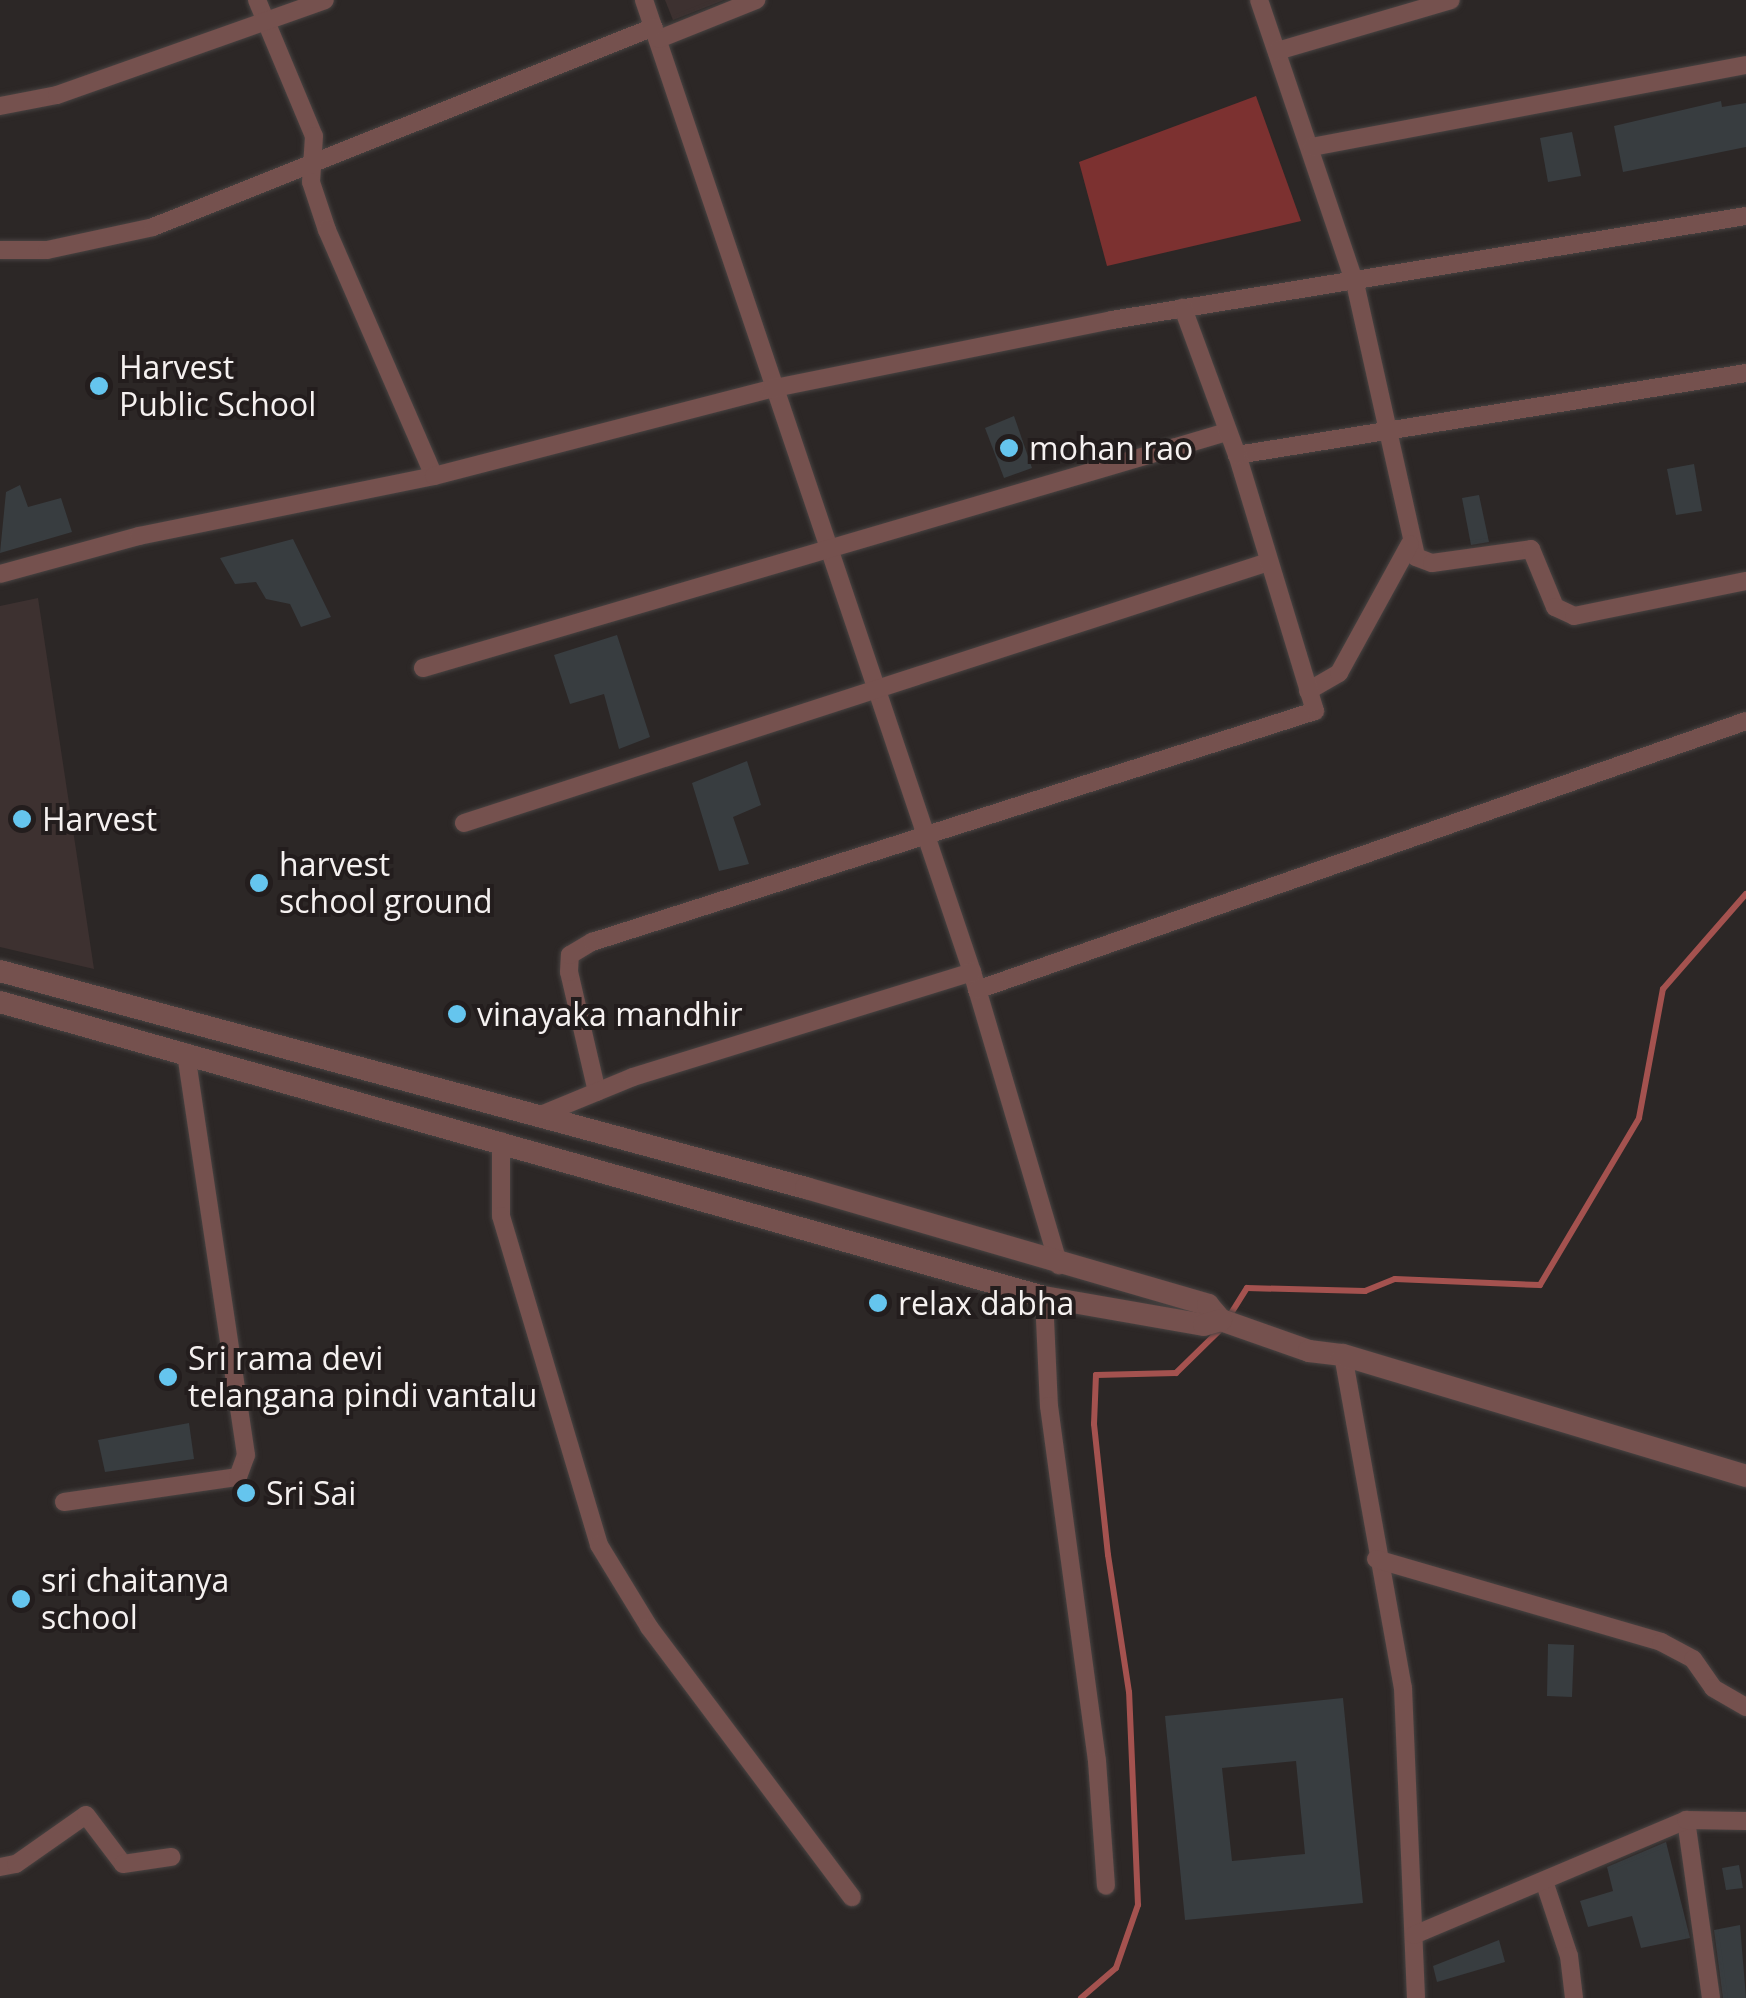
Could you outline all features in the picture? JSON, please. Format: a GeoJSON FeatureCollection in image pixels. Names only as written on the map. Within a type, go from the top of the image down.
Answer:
{"type":"FeatureCollection","features":[{"type":"Feature","properties":{"kind":"street"},"geometry":{"type":"LineString","coordinates":[[256,0],[314,136],[317,158],[311,182],[326,230],[434,476]]}},
{"type":"Feature","properties":{"kind":"street"},"geometry":{"type":"LineString","coordinates":[[0,106],[57,95],[325,0]]}},
{"type":"Feature","properties":{"kind":"street"},"geometry":{"type":"LineString","coordinates":[[644,0],[770,388],[926,835],[1060,1265]]}},
{"type":"Feature","properties":{"kind":"street"},"geometry":{"type":"LineString","coordinates":[[0,250],[47,250],[154,227],[317,158],[756,0]]}},
{"type":"Feature","properties":{"kind":"street"},"geometry":{"type":"LineString","coordinates":[[1259,0],[1355,284],[1410,544],[1416,557],[1432,564],[1531,549],[1555,607],[1574,616],[1746,581]]}},
{"type":"Feature","properties":{"kind":"street"},"geometry":{"type":"LineString","coordinates":[[1277,51],[1451,0]]}},
{"type":"Feature","properties":{"kind":"street"},"geometry":{"type":"LineString","coordinates":[[1312,148],[1746,65]]}},
{"type":"Feature","properties":{"kind":"street"},"geometry":{"type":"LineString","coordinates":[[0,574],[140,536],[434,476],[770,388],[1183,308],[1355,284],[1746,216]]}},
{"type":"Feature","properties":{"kind":"street"},"geometry":{"type":"LineString","coordinates":[[597,1092],[570,955],[592,942],[1315,710],[1266,563],[1237,455],[1183,308]]}},
{"type":"Feature","properties":{"kind":"street"},"geometry":{"type":"LineString","coordinates":[[1237,455],[1746,373]]}},
{"type":"Feature","properties":{"kind":"street"},"geometry":{"type":"LineString","coordinates":[[423,668],[1227,432]]}},
{"type":"Feature","properties":{"kind":"street"},"geometry":{"type":"LineString","coordinates":[[1308,691],[1339,673],[1410,544]]}},
{"type":"Feature","properties":{"kind":"street"},"geometry":{"type":"LineString","coordinates":[[464,823],[1266,563]]}},
{"type":"Feature","properties":{"kind":"street"},"geometry":{"type":"LineString","coordinates":[[544,1114],[597,1092],[974,981],[1746,721]]}},
{"type":"Feature","properties":{"kind":"street"},"geometry":{"type":"LineString","coordinates":[[0,971],[544,1114],[1208,1305],[1221,1320],[1308,1351],[1343,1355],[1746,1476]]}},
{"type":"Feature","properties":{"kind":"street"},"geometry":{"type":"LineString","coordinates":[[0,1002],[1044,1296],[1204,1325],[1221,1320]]}},
{"type":"Feature","properties":{"kind":"street"},"geometry":{"type":"LineString","coordinates":[[64,1502],[238,1477],[246,1456],[186,1052]]}},
{"type":"Feature","properties":{"kind":"street"},"geometry":{"type":"LineString","coordinates":[[501,1142],[501,1216],[599,1546],[649,1627],[852,1897]]}},
{"type":"Feature","properties":{"kind":"street"},"geometry":{"type":"LineString","coordinates":[[1044,1296],[1049,1406],[1097,1760],[1106,1886]]}},
{"type":"Feature","properties":{"kind":"street"},"geometry":{"type":"LineString","coordinates":[[1343,1355],[1376,1559],[1402,1688],[1416,1998]]}},
{"type":"Feature","properties":{"kind":"street"},"geometry":{"type":"LineString","coordinates":[[1376,1559],[1661,1642],[1693,1659],[1712,1688],[1746,1706]]}},
{"type":"Feature","properties":{"kind":"street"},"geometry":{"type":"LineString","coordinates":[[0,1867],[16,1864],[86,1816],[122,1864],[171,1857]]}},
{"type":"Feature","properties":{"kind":"street"},"geometry":{"type":"LineString","coordinates":[[1414,1935],[1546,1884],[1686,1820],[1746,1821]]}},
{"type":"Feature","properties":{"kind":"street"},"geometry":{"type":"LineString","coordinates":[[1686,1820],[1711,1998]]}},
{"type":"Feature","properties":{"kind":"street"},"geometry":{"type":"LineString","coordinates":[[1546,1884],[1569,1956],[1574,1998]]}},
{"type":"Feature","properties":{"kind":"shaded area"},"geometry":{"type":"Polygon","coordinates":[[[665,0],[724,0],[673,20],[665,0]]]}},
{"type":"Feature","properties":{"kind":"shaded area"},"geometry":{"type":"Polygon","coordinates":[[[1256,96],[1301,221],[1107,266],[1079,162],[1256,96]]]}},
{"type":"Feature","properties":{"kind":"shaded area"},"geometry":{"type":"Polygon","coordinates":[[[38,598],[94,969],[0,947],[0,606],[38,598]]]}},
{"type":"Feature","properties":{"kind":"building"},"geometry":{"type":"Polygon","coordinates":[[[1721,101],[1722,107],[1746,103],[1746,147],[1623,172],[1614,126],[1721,101]]]}},
{"type":"Feature","properties":{"kind":"building"},"geometry":{"type":"Polygon","coordinates":[[[1572,132],[1581,176],[1548,182],[1540,138],[1572,132]]]}},
{"type":"Feature","properties":{"kind":"building","name":"mohan rao"},"geometry":{"type":"Polygon","coordinates":[[[1014,416],[1032,468],[1004,478],[985,428],[1014,416]]]}},
{"type":"Feature","properties":{"kind":"building"},"geometry":{"type":"Polygon","coordinates":[[[1694,464],[1702,511],[1676,515],[1667,469],[1694,464]]]}},
{"type":"Feature","properties":{"kind":"building"},"geometry":{"type":"Polygon","coordinates":[[[20,485],[28,507],[61,498],[72,532],[0,553],[6,492],[20,485]]]}},
{"type":"Feature","properties":{"kind":"building"},"geometry":{"type":"Polygon","coordinates":[[[1479,495],[1489,542],[1471,545],[1462,498],[1479,495]]]}},
{"type":"Feature","properties":{"kind":"building"},"geometry":{"type":"Polygon","coordinates":[[[293,539],[331,617],[301,627],[290,604],[266,599],[256,582],[235,584],[220,558],[293,539]]]}},
{"type":"Feature","properties":{"kind":"building"},"geometry":{"type":"Polygon","coordinates":[[[617,635],[650,737],[619,749],[604,694],[570,704],[554,655],[617,635]]]}},
{"type":"Feature","properties":{"kind":"building"},"geometry":{"type":"Polygon","coordinates":[[[747,761],[761,805],[733,817],[749,864],[719,871],[692,783],[747,761]]]}},
{"type":"Feature","properties":{"kind":"building"},"geometry":{"type":"Polygon","coordinates":[[[189,1423],[194,1459],[105,1472],[98,1440],[189,1423]]]}},
{"type":"Feature","properties":{"kind":"building"},"geometry":{"type":"Polygon","coordinates":[[[1548,1644],[1574,1645],[1572,1697],[1547,1696],[1548,1644]]]}},
{"type":"Feature","properties":{"kind":"building"},"geometry":{"type":"Polygon","coordinates":[[[1343,1698],[1363,1903],[1185,1920],[1165,1716],[1343,1698]],[[1296,1761],[1222,1768],[1232,1861],[1305,1854],[1296,1761]]]}},
{"type":"Feature","properties":{"kind":"building"},"geometry":{"type":"Polygon","coordinates":[[[1666,1842],[1690,1938],[1641,1948],[1632,1916],[1588,1927],[1580,1901],[1613,1891],[1607,1867],[1666,1842]]]}},
{"type":"Feature","properties":{"kind":"building"},"geometry":{"type":"Polygon","coordinates":[[[1739,1865],[1743,1888],[1726,1890],[1722,1868],[1739,1865]]]}},
{"type":"Feature","properties":{"kind":"building"},"geometry":{"type":"Polygon","coordinates":[[[1740,1925],[1746,1998],[1723,1998],[1714,1930],[1740,1925]]]}},
{"type":"Feature","properties":{"kind":"building"},"geometry":{"type":"Polygon","coordinates":[[[1499,1940],[1505,1962],[1437,1982],[1433,1966],[1499,1940]]]}},
{"type":"Feature","properties":{"kind":"waterway"},"geometry":{"type":"LineString","coordinates":[[1230,1315],[1247,1288],[1365,1291],[1395,1279],[1540,1285],[1639,1118],[1663,989],[1746,894]]}},
{"type":"Feature","properties":{"kind":"waterway"},"geometry":{"type":"LineString","coordinates":[[1081,1998],[1116,1968],[1138,1905],[1129,1692],[1108,1555],[1094,1424],[1096,1375],[1176,1373],[1224,1326]]}},
{"type":"Feature","properties":{"kind":"place","name":"Harvest Public School"},"geometry":{"type":"Point","coordinates":[99,386]}},
{"type":"Feature","properties":{"kind":"place","name":"mohan rao"},"geometry":{"type":"Point","coordinates":[1009,448]}},
{"type":"Feature","properties":{"kind":"place","name":"Harvest"},"geometry":{"type":"Point","coordinates":[22,819]}},
{"type":"Feature","properties":{"kind":"place","name":"harvest school ground"},"geometry":{"type":"Point","coordinates":[259,883]}},
{"type":"Feature","properties":{"kind":"place","name":"vinayaka mandhir"},"geometry":{"type":"Point","coordinates":[457,1014]}},
{"type":"Feature","properties":{"kind":"place","name":"relax dabha"},"geometry":{"type":"Point","coordinates":[878,1303]}},
{"type":"Feature","properties":{"kind":"place","name":"Sri rama devi telangana pindi vantalu"},"geometry":{"type":"Point","coordinates":[168,1377]}},
{"type":"Feature","properties":{"kind":"place","name":"Sri Sai"},"geometry":{"type":"Point","coordinates":[246,1493]}},
{"type":"Feature","properties":{"kind":"place","name":"sri chaitanya school"},"geometry":{"type":"Point","coordinates":[21,1599]}}]}
